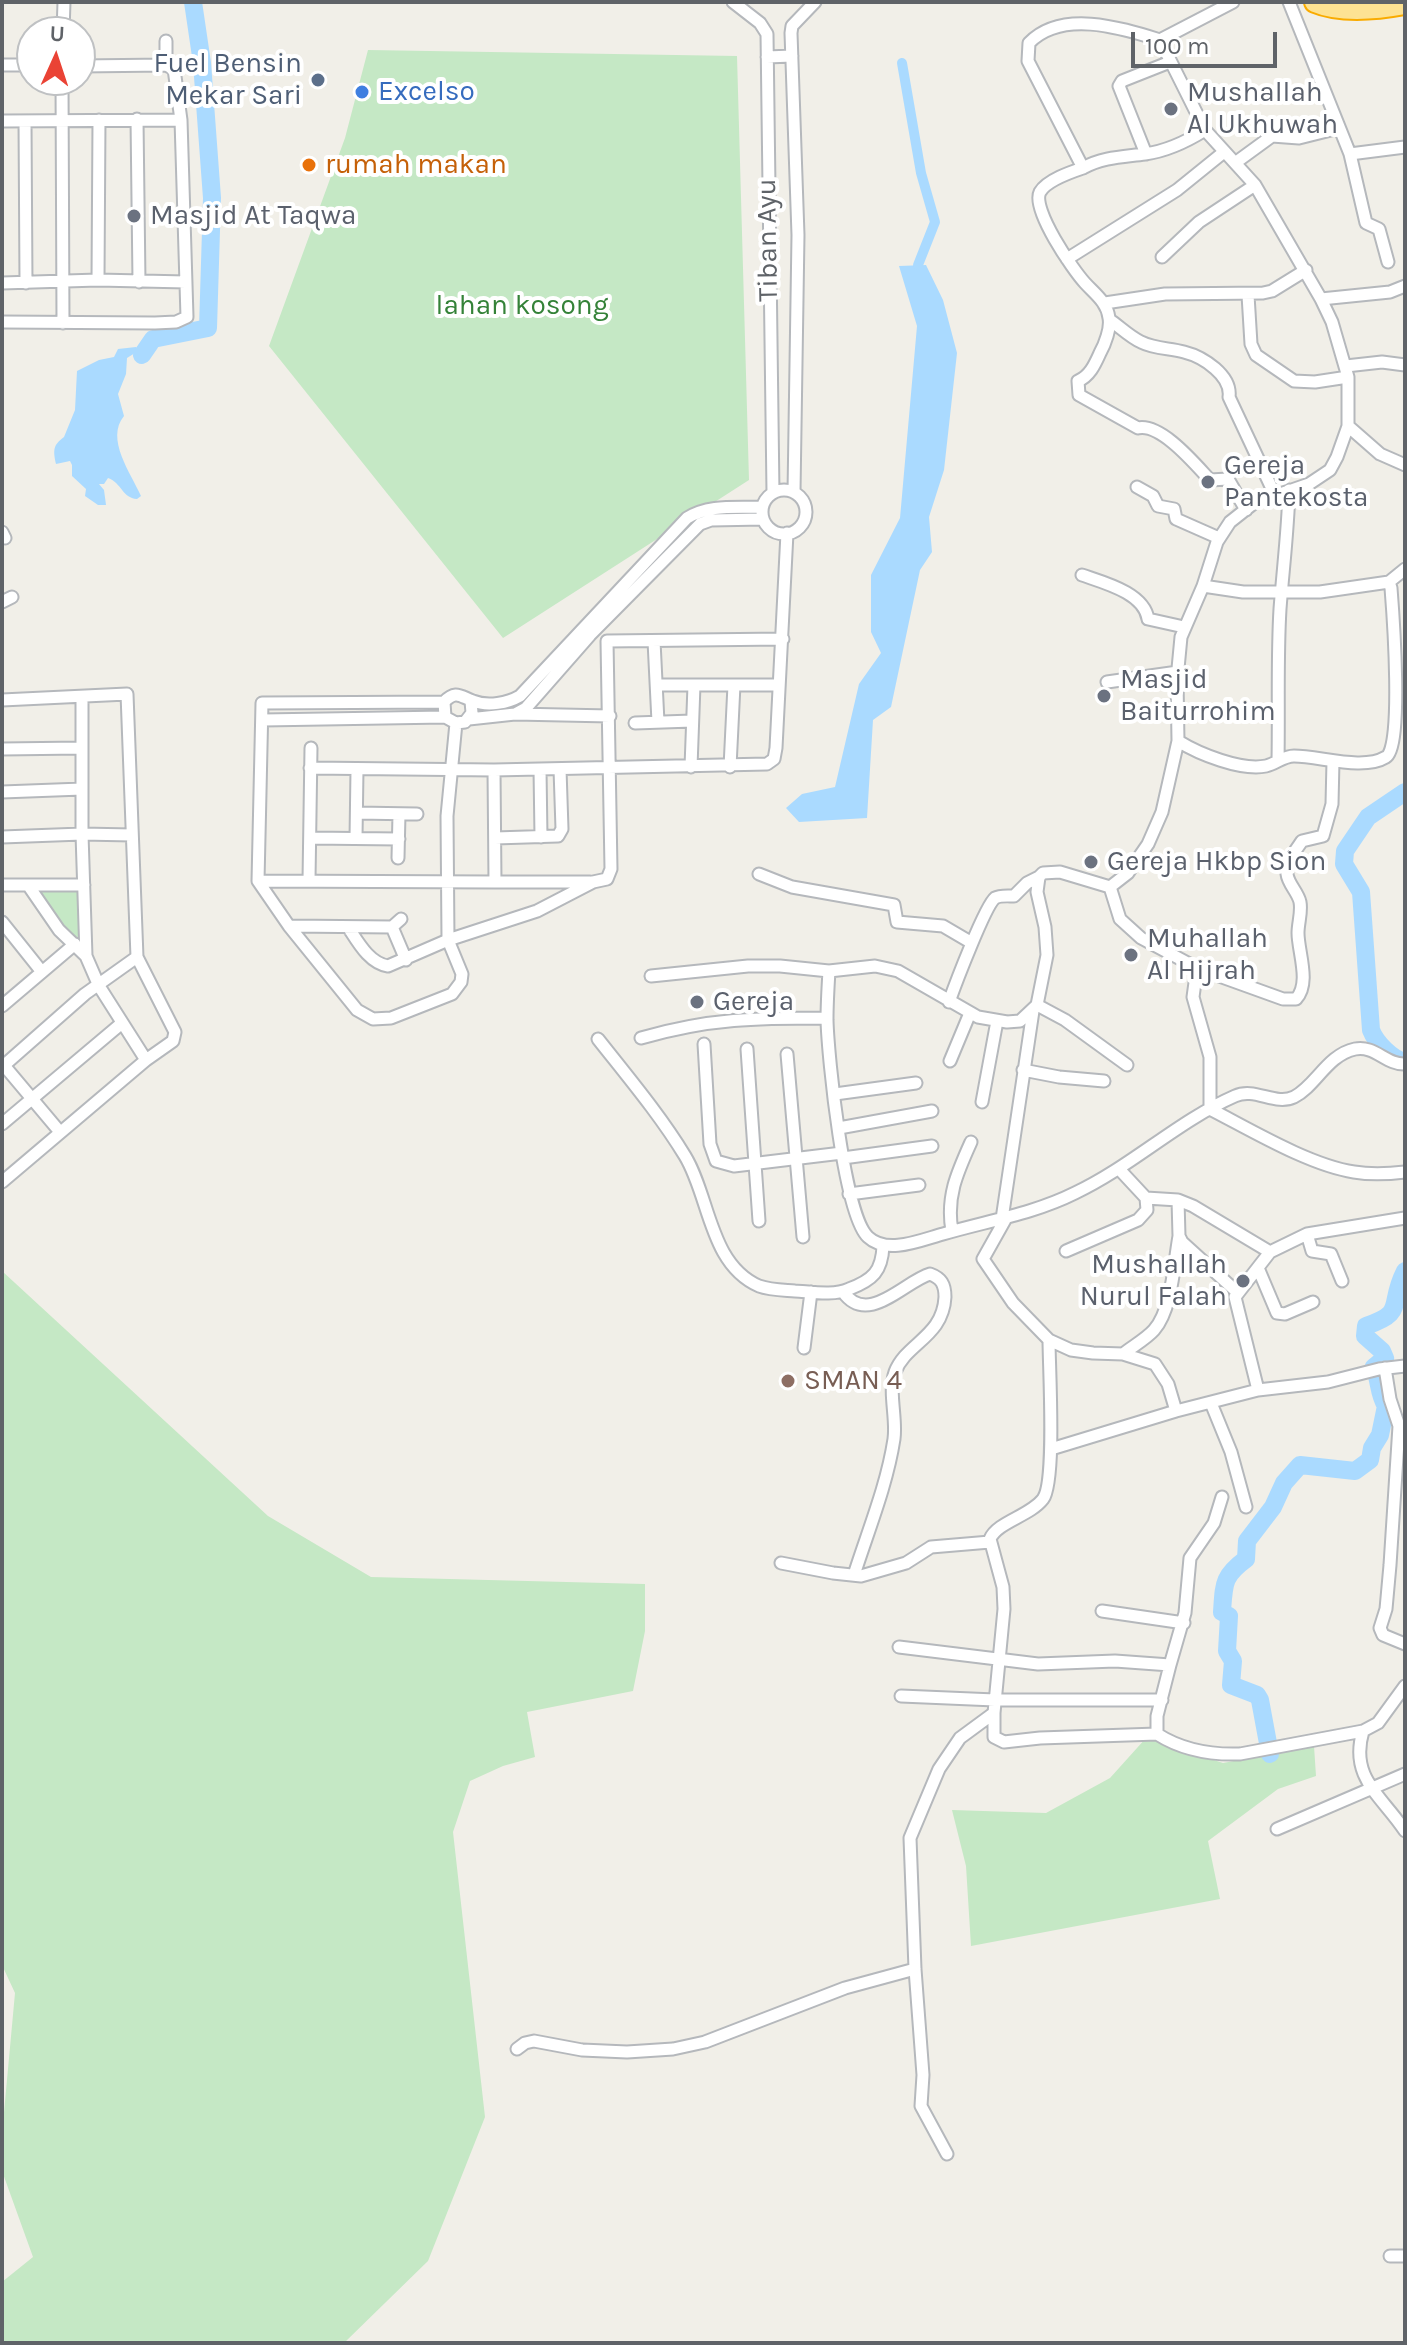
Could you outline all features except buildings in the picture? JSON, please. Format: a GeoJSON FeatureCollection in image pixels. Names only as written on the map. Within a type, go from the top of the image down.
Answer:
{"type":"FeatureCollection","features":[{"type":"Feature","properties":{"kind":"highway"},"geometry":{"type":"LineString","coordinates":[[1315,2],[1333,7],[1405,4]]}},
{"type":"Feature","properties":{"kind":"street","name":"Tiban Ayu"},"geometry":{"type":"LineString","coordinates":[[733,2],[767,34],[773,493]]}},
{"type":"Feature","properties":{"kind":"street","name":"Tiban Ayu"},"geometry":{"type":"LineString","coordinates":[[787,533],[801,526],[806,511],[800,497],[794,492],[798,235],[792,26],[815,2]]}},
{"type":"Feature","properties":{"kind":"street"},"geometry":{"type":"LineString","coordinates":[[1083,168],[1028,61],[1029,43],[1044,32],[1078,24],[1109,26],[1160,40],[1233,2]]}},
{"type":"Feature","properties":{"kind":"street"},"geometry":{"type":"LineString","coordinates":[[1289,2],[1350,154],[1366,223],[1379,229],[1388,262]]}},
{"type":"Feature","properties":{"kind":"street"},"geometry":{"type":"LineString","coordinates":[[1110,887],[1128,873],[1148,844],[1162,812],[1178,741],[1181,637],[1219,538],[1230,522],[1254,503],[1321,478],[1337,457],[1348,426],[1347,372],[1321,299],[1255,185],[1205,130],[1160,40]]}},
{"type":"Feature","properties":{"kind":"street"},"geometry":{"type":"LineString","coordinates":[[166,41],[166,65]]}},
{"type":"Feature","properties":{"kind":"street"},"geometry":{"type":"LineString","coordinates":[[767,57],[792,56]]}},
{"type":"Feature","properties":{"kind":"street"},"geometry":{"type":"LineString","coordinates":[[1146,154],[1119,86],[1122,81],[1170,62]]}},
{"type":"Feature","properties":{"kind":"street"},"geometry":{"type":"LineString","coordinates":[[2,322],[155,323],[183,320],[187,314],[177,76],[174,69],[166,65],[96,66]]}},
{"type":"Feature","properties":{"kind":"street"},"geometry":{"type":"LineString","coordinates":[[62,96],[63,323]]}},
{"type":"Feature","properties":{"kind":"street"},"geometry":{"type":"LineString","coordinates":[[137,119],[139,282]]}},
{"type":"Feature","properties":{"kind":"street"},"geometry":{"type":"LineString","coordinates":[[98,280],[99,120]]}},
{"type":"Feature","properties":{"kind":"street"},"geometry":{"type":"LineString","coordinates":[[2,121],[181,120]]}},
{"type":"Feature","properties":{"kind":"street"},"geometry":{"type":"LineString","coordinates":[[25,121],[26,283]]}},
{"type":"Feature","properties":{"kind":"street"},"geometry":{"type":"LineString","coordinates":[[1235,163],[1272,136],[1299,138],[1339,128]]}},
{"type":"Feature","properties":{"kind":"street"},"geometry":{"type":"LineString","coordinates":[[1205,130],[1170,148],[1106,158],[1046,185],[1039,197],[1047,226],[1084,282],[1105,303],[1110,320],[1092,370],[1078,381],[1079,395],[1138,428],[1147,427],[1163,436],[1210,480],[1228,479],[1246,510]]}},
{"type":"Feature","properties":{"kind":"street"},"geometry":{"type":"LineString","coordinates":[[1350,154],[1405,147]]}},
{"type":"Feature","properties":{"kind":"street"},"geometry":{"type":"LineString","coordinates":[[1067,259],[1177,190],[1224,152]]}},
{"type":"Feature","properties":{"kind":"street"},"geometry":{"type":"LineString","coordinates":[[1162,257],[1199,222],[1255,185]]}},
{"type":"Feature","properties":{"kind":"street"},"geometry":{"type":"LineString","coordinates":[[1105,303],[1165,294],[1248,295],[1272,291],[1306,270]]}},
{"type":"Feature","properties":{"kind":"street"},"geometry":{"type":"LineString","coordinates":[[2,283],[98,280],[186,282]]}},
{"type":"Feature","properties":{"kind":"street"},"geometry":{"type":"LineString","coordinates":[[1321,299],[1390,292],[1405,286]]}},
{"type":"Feature","properties":{"kind":"street"},"geometry":{"type":"LineString","coordinates":[[1248,295],[1251,344],[1256,355],[1294,381],[1315,382],[1347,372],[1362,363],[1405,365]]}},
{"type":"Feature","properties":{"kind":"street"},"geometry":{"type":"LineString","coordinates":[[1110,320],[1138,341],[1192,355],[1224,377],[1229,384],[1229,397],[1275,495]]}},
{"type":"Feature","properties":{"kind":"street"},"geometry":{"type":"LineString","coordinates":[[1348,426],[1380,454],[1405,465]]}},
{"type":"Feature","properties":{"kind":"street"},"geometry":{"type":"LineString","coordinates":[[1137,487],[1153,496],[1158,506],[1174,509],[1176,519],[1219,538]]}},
{"type":"Feature","properties":{"kind":"street"},"geometry":{"type":"LineString","coordinates":[[1278,760],[1289,490]]}},
{"type":"Feature","properties":{"kind":"street"},"geometry":{"type":"LineString","coordinates":[[763,513],[773,493],[794,492]]}},
{"type":"Feature","properties":{"kind":"street"},"geometry":{"type":"LineString","coordinates":[[471,701],[507,702],[520,696],[687,518],[711,507],[763,513]]}},
{"type":"Feature","properties":{"kind":"street"},"geometry":{"type":"LineString","coordinates":[[310,768],[494,770],[767,764],[774,759],[787,533],[772,530],[763,513]]}},
{"type":"Feature","properties":{"kind":"street"},"geometry":{"type":"LineString","coordinates":[[515,714],[526,708],[590,635],[700,524],[763,513]]}},
{"type":"Feature","properties":{"kind":"street"},"geometry":{"type":"LineString","coordinates":[[1203,586],[1243,592],[1320,592],[1389,582],[1405,569]]}},
{"type":"Feature","properties":{"kind":"street"},"geometry":{"type":"LineString","coordinates":[[1082,575],[1137,599],[1145,607],[1148,619],[1184,627]]}},
{"type":"Feature","properties":{"kind":"street"},"geometry":{"type":"LineString","coordinates":[[1178,741],[1212,758],[1255,767],[1292,756],[1333,761],[1381,759],[1392,752],[1395,663],[1389,582]]}},
{"type":"Feature","properties":{"kind":"street"},"geometry":{"type":"LineString","coordinates":[[590,635],[607,641],[783,639]]}},
{"type":"Feature","properties":{"kind":"street"},"geometry":{"type":"LineString","coordinates":[[258,881],[447,883],[593,882],[607,879],[611,873],[607,641]]}},
{"type":"Feature","properties":{"kind":"street"},"geometry":{"type":"LineString","coordinates":[[654,641],[658,722]]}},
{"type":"Feature","properties":{"kind":"street"},"geometry":{"type":"LineString","coordinates":[[1107,682],[1178,672]]}},
{"type":"Feature","properties":{"kind":"street"},"geometry":{"type":"LineString","coordinates":[[657,685],[779,685]]}},
{"type":"Feature","properties":{"kind":"street"},"geometry":{"type":"LineString","coordinates":[[691,767],[694,685]]}},
{"type":"Feature","properties":{"kind":"street"},"geometry":{"type":"LineString","coordinates":[[730,767],[734,685]]}},
{"type":"Feature","properties":{"kind":"street"},"geometry":{"type":"LineString","coordinates":[[2,700],[127,694],[137,957],[175,1032],[173,1041],[146,1060],[2,1182]]}},
{"type":"Feature","properties":{"kind":"street"},"geometry":{"type":"LineString","coordinates":[[444,702],[450,720],[448,940],[462,974],[461,982],[456,991],[391,1018],[368,1017],[357,1010],[289,926],[258,881],[262,703],[444,702],[454,694],[467,696],[471,701],[469,719]]}},
{"type":"Feature","properties":{"kind":"street"},"geometry":{"type":"LineString","coordinates":[[82,697],[86,956]]}},
{"type":"Feature","properties":{"kind":"street"},"geometry":{"type":"LineString","coordinates":[[263,720],[450,720],[515,714],[610,716]]}},
{"type":"Feature","properties":{"kind":"street"},"geometry":{"type":"LineString","coordinates":[[635,723],[692,721]]}},
{"type":"Feature","properties":{"kind":"street"},"geometry":{"type":"LineString","coordinates":[[2,749],[81,748]]}},
{"type":"Feature","properties":{"kind":"street"},"geometry":{"type":"LineString","coordinates":[[309,880],[311,748]]}},
{"type":"Feature","properties":{"kind":"street"},"geometry":{"type":"LineString","coordinates":[[1110,887],[1116,911],[1141,938],[1197,968],[1290,1001],[1300,995],[1302,964],[1298,934],[1301,907],[1287,876],[1287,869],[1302,841],[1323,836],[1332,804],[1330,782],[1333,761]]}},
{"type":"Feature","properties":{"kind":"street"},"geometry":{"type":"LineString","coordinates":[[540,769],[541,837]]}},
{"type":"Feature","properties":{"kind":"street"},"geometry":{"type":"LineString","coordinates":[[495,838],[556,837],[561,831],[560,769]]}},
{"type":"Feature","properties":{"kind":"street"},"geometry":{"type":"LineString","coordinates":[[356,838],[357,770]]}},
{"type":"Feature","properties":{"kind":"street"},"geometry":{"type":"LineString","coordinates":[[494,770],[495,882]]}},
{"type":"Feature","properties":{"kind":"street"},"geometry":{"type":"LineString","coordinates":[[2,792],[82,789]]}},
{"type":"Feature","properties":{"kind":"street"},"geometry":{"type":"LineString","coordinates":[[357,813],[417,814]]}},
{"type":"Feature","properties":{"kind":"street"},"geometry":{"type":"LineString","coordinates":[[398,858],[399,814]]}},
{"type":"Feature","properties":{"kind":"street"},"geometry":{"type":"LineString","coordinates":[[2,837],[132,835]]}},
{"type":"Feature","properties":{"kind":"street"},"geometry":{"type":"LineString","coordinates":[[310,838],[399,839]]}},
{"type":"Feature","properties":{"kind":"street"},"geometry":{"type":"LineString","coordinates":[[949,1002],[972,943],[994,899],[1014,896],[1043,873],[1060,872],[1110,887]]}},
{"type":"Feature","properties":{"kind":"street"},"geometry":{"type":"LineString","coordinates":[[759,874],[792,887],[894,905],[897,922],[943,926],[972,943]]}},
{"type":"Feature","properties":{"kind":"street"},"geometry":{"type":"LineString","coordinates":[[1039,877],[1037,892],[1047,955],[1023,1070],[1004,1218],[983,1259],[1013,1303],[1049,1340],[1071,1350],[1123,1354],[1155,1364],[1162,1371],[1176,1411]]}},
{"type":"Feature","properties":{"kind":"street"},"geometry":{"type":"LineString","coordinates":[[348,927],[365,951],[381,965],[388,966],[448,940],[537,911],[593,882]]}},
{"type":"Feature","properties":{"kind":"street"},"geometry":{"type":"LineString","coordinates":[[2,885],[84,885]]}},
{"type":"Feature","properties":{"kind":"street"},"geometry":{"type":"LineString","coordinates":[[28,885],[59,930],[86,956],[99,986],[146,1060]]}},
{"type":"Feature","properties":{"kind":"street"},"geometry":{"type":"LineString","coordinates":[[2,922],[42,972]]}},
{"type":"Feature","properties":{"kind":"street"},"geometry":{"type":"LineString","coordinates":[[289,926],[348,927],[396,923],[406,960]]}},
{"type":"Feature","properties":{"kind":"street"},"geometry":{"type":"LineString","coordinates":[[4,999],[75,944]]}},
{"type":"Feature","properties":{"kind":"street"},"geometry":{"type":"LineString","coordinates":[[60,1132],[3,1065],[85,994],[137,957]]}},
{"type":"Feature","properties":{"kind":"street"},"geometry":{"type":"LineString","coordinates":[[651,976],[748,966],[829,971],[875,966],[905,975],[970,1013],[997,1021],[1020,1021],[1035,1008]]}},
{"type":"Feature","properties":{"kind":"street"},"geometry":{"type":"LineString","coordinates":[[1197,968],[1193,997],[1210,1057],[1210,1109]]}},
{"type":"Feature","properties":{"kind":"street"},"geometry":{"type":"LineString","coordinates":[[829,971],[827,1018],[849,1194],[857,1223],[867,1237],[883,1246],[906,1243],[1038,1209],[1119,1169],[1210,1109],[1244,1093],[1290,1099],[1331,1062],[1352,1049],[1372,1049],[1404,1065]]}},
{"type":"Feature","properties":{"kind":"street"},"geometry":{"type":"LineString","coordinates":[[1035,1008],[1065,1020],[1127,1065]]}},
{"type":"Feature","properties":{"kind":"street"},"geometry":{"type":"LineString","coordinates":[[950,1061],[970,1013]]}},
{"type":"Feature","properties":{"kind":"street"},"geometry":{"type":"LineString","coordinates":[[641,1038],[687,1025],[725,1020],[827,1018]]}},
{"type":"Feature","properties":{"kind":"street"},"geometry":{"type":"LineString","coordinates":[[982,1102],[997,1021]]}},
{"type":"Feature","properties":{"kind":"street"},"geometry":{"type":"LineString","coordinates":[[2,1124],[122,1023]]}},
{"type":"Feature","properties":{"kind":"street"},"geometry":{"type":"LineString","coordinates":[[598,1039],[687,1158],[719,1243],[737,1269],[759,1286],[843,1292],[869,1281],[878,1272],[883,1246]]}},
{"type":"Feature","properties":{"kind":"street"},"geometry":{"type":"LineString","coordinates":[[704,1044],[712,1155],[722,1165],[932,1146]]}},
{"type":"Feature","properties":{"kind":"street"},"geometry":{"type":"LineString","coordinates":[[747,1049],[759,1221]]}},
{"type":"Feature","properties":{"kind":"street"},"geometry":{"type":"LineString","coordinates":[[787,1054],[803,1237]]}},
{"type":"Feature","properties":{"kind":"street"},"geometry":{"type":"LineString","coordinates":[[1023,1070],[1104,1081]]}},
{"type":"Feature","properties":{"kind":"street"},"geometry":{"type":"LineString","coordinates":[[835,1094],[916,1083]]}},
{"type":"Feature","properties":{"kind":"street"},"geometry":{"type":"LineString","coordinates":[[1210,1109],[1289,1150],[1340,1168],[1354,1172],[1405,1172]]}},
{"type":"Feature","properties":{"kind":"street"},"geometry":{"type":"LineString","coordinates":[[839,1128],[932,1111]]}},
{"type":"Feature","properties":{"kind":"street"},"geometry":{"type":"LineString","coordinates":[[952,1231],[950,1195],[971,1142]]}},
{"type":"Feature","properties":{"kind":"street"},"geometry":{"type":"LineString","coordinates":[[1066,1251],[1138,1220],[1147,1210],[1146,1198],[1119,1169]]}},
{"type":"Feature","properties":{"kind":"street"},"geometry":{"type":"LineString","coordinates":[[849,1194],[919,1185]]}},
{"type":"Feature","properties":{"kind":"street"},"geometry":{"type":"LineString","coordinates":[[1146,1198],[1178,1200],[1270,1252]]}},
{"type":"Feature","properties":{"kind":"street"},"geometry":{"type":"LineString","coordinates":[[1123,1354],[1153,1331],[1160,1320],[1179,1236],[1178,1200]]}},
{"type":"Feature","properties":{"kind":"street"},"geometry":{"type":"LineString","coordinates":[[1258,1390],[1236,1305],[1237,1292],[1270,1252],[1307,1234],[1405,1218]]}},
{"type":"Feature","properties":{"kind":"street"},"geometry":{"type":"LineString","coordinates":[[1307,1234],[1312,1251],[1331,1254],[1342,1281]]}},
{"type":"Feature","properties":{"kind":"street"},"geometry":{"type":"LineString","coordinates":[[1179,1236],[1237,1292]]}},
{"type":"Feature","properties":{"kind":"street"},"geometry":{"type":"LineString","coordinates":[[1258,1268],[1277,1313],[1285,1314],[1313,1302]]}},
{"type":"Feature","properties":{"kind":"street"},"geometry":{"type":"LineString","coordinates":[[843,1292],[849,1300],[865,1304],[894,1297],[930,1274],[939,1277],[944,1284],[945,1295],[943,1310],[933,1330],[895,1370],[895,1436],[889,1466],[854,1575]]}},
{"type":"Feature","properties":{"kind":"street"},"geometry":{"type":"LineString","coordinates":[[804,1348],[811,1292]]}},
{"type":"Feature","properties":{"kind":"street"},"geometry":{"type":"LineString","coordinates":[[1049,1340],[1051,1449],[1047,1494],[1028,1513],[996,1529],[990,1542],[1003,1587],[1004,1609],[993,1734],[1000,1742],[1157,1734],[1179,1746],[1220,1755],[1240,1754],[1363,1731],[1378,1723],[1405,1686]]}},
{"type":"Feature","properties":{"kind":"street"},"geometry":{"type":"LineString","coordinates":[[1051,1449],[1258,1390],[1337,1381],[1405,1366]]}},
{"type":"Feature","properties":{"kind":"street"},"geometry":{"type":"LineString","coordinates":[[1377,1370],[1399,1426],[1400,1498],[1386,1609],[1380,1628],[1383,1635],[1405,1644]]}},
{"type":"Feature","properties":{"kind":"street"},"geometry":{"type":"LineString","coordinates":[[1211,1403],[1231,1452],[1246,1507]]}},
{"type":"Feature","properties":{"kind":"street"},"geometry":{"type":"LineString","coordinates":[[1157,1734],[1157,1716],[1184,1623],[1190,1558],[1214,1523],[1222,1497]]}},
{"type":"Feature","properties":{"kind":"street"},"geometry":{"type":"LineString","coordinates":[[781,1563],[861,1576],[906,1563],[931,1547],[990,1542]]}},
{"type":"Feature","properties":{"kind":"street"},"geometry":{"type":"LineString","coordinates":[[1102,1611],[1184,1623]]}},
{"type":"Feature","properties":{"kind":"street"},"geometry":{"type":"LineString","coordinates":[[899,1647],[1038,1664],[1115,1661],[1170,1665]]}},
{"type":"Feature","properties":{"kind":"street"},"geometry":{"type":"LineString","coordinates":[[901,1696],[994,1706],[1162,1700]]}},
{"type":"Feature","properties":{"kind":"street"},"geometry":{"type":"LineString","coordinates":[[947,2154],[921,2106],[923,2075],[909,1854],[914,1823],[928,1799],[939,1769],[960,1738],[994,1706]]}},
{"type":"Feature","properties":{"kind":"street"},"geometry":{"type":"LineString","coordinates":[[1363,1731],[1359,1745],[1361,1769],[1370,1787],[1405,1831]]}},
{"type":"Feature","properties":{"kind":"street"},"geometry":{"type":"LineString","coordinates":[[1277,1829],[1405,1774]]}},
{"type":"Feature","properties":{"kind":"street"},"geometry":{"type":"LineString","coordinates":[[517,2049],[534,2041],[582,2050],[627,2052],[673,2049],[705,2042],[845,1988],[915,1969]]}},
{"type":"Feature","properties":{"kind":"street"},"geometry":{"type":"LineString","coordinates":[[1390,2256],[1405,2256]]}},
{"type":"Feature","properties":{"kind":"green space","name":"lahan kosong"},"geometry":{"type":"Polygon","coordinates":[[[368,50],[737,56],[749,480],[503,638],[269,346],[345,138],[368,50]]]}},
{"type":"Feature","properties":{"kind":"green space"},"geometry":{"type":"Polygon","coordinates":[[[28,885],[84,885],[84,954],[28,885]]]}},
{"type":"Feature","properties":{"kind":"green space"},"geometry":{"type":"Polygon","coordinates":[[[2,1271],[268,1516],[371,1577],[645,1584],[645,1631],[633,1691],[527,1712],[535,1757],[503,1766],[470,1781],[453,1832],[485,2117],[428,2261],[344,2343],[2,2343],[2,2282],[33,2257],[2,2171],[2,2134],[15,1993],[2,1965],[2,1271]]]}},
{"type":"Feature","properties":{"kind":"green space"},"geometry":{"type":"Polygon","coordinates":[[[1146,1738],[1223,1763],[1314,1746],[1316,1776],[1278,1789],[1208,1841],[1220,1899],[971,1946],[966,1866],[952,1810],[1046,1813],[1110,1778],[1146,1738]]]}},
{"type":"Feature","properties":{"kind":"water"},"geometry":{"type":"Polygon","coordinates":[[[926,265],[943,300],[957,353],[944,470],[929,517],[932,552],[920,570],[891,707],[873,720],[867,818],[799,822],[786,808],[802,794],[835,787],[859,684],[881,653],[871,632],[871,575],[900,518],[917,326],[899,266],[926,265]]]}},
{"type":"Feature","properties":{"kind":"water"},"geometry":{"type":"Polygon","coordinates":[[[136,347],[142,355],[135,353],[127,358],[126,374],[118,394],[124,416],[117,435],[122,456],[141,496],[137,499],[128,496],[108,478],[104,484],[99,484],[104,490],[106,505],[98,505],[85,496],[86,489],[72,476],[70,461],[56,464],[55,448],[64,437],[75,410],[77,371],[99,360],[114,357],[118,349],[136,347]]]}},
{"type":"Feature","properties":{"kind":"waterway"},"geometry":{"type":"LineString","coordinates":[[142,355],[153,339],[208,328],[212,198],[202,63],[193,2]]}},
{"type":"Feature","properties":{"kind":"waterway"},"geometry":{"type":"LineString","coordinates":[[902,63],[921,173],[935,222],[918,265]]}},
{"type":"Feature","properties":{"kind":"waterway"},"geometry":{"type":"LineString","coordinates":[[1405,792],[1368,817],[1345,851],[1344,864],[1361,892],[1371,1030],[1385,1050],[1405,1062]]}},
{"type":"Feature","properties":{"kind":"waterway"},"geometry":{"type":"LineString","coordinates":[[1270,1754],[1260,1700],[1257,1695],[1231,1685],[1233,1661],[1227,1651],[1229,1616],[1222,1612],[1224,1587],[1233,1570],[1246,1559],[1247,1541],[1273,1507],[1284,1483],[1300,1465],[1355,1471],[1370,1460],[1372,1448],[1380,1435],[1386,1406],[1374,1367],[1385,1358],[1382,1351],[1365,1336],[1366,1326],[1392,1312],[1405,1271]]}},
{"type":"Feature","properties":{"kind":"place","name":"Fuel Bensin Mekar Sari"},"geometry":{"type":"Point","coordinates":[318,80]}},
{"type":"Feature","properties":{"kind":"place","name":"Excelso"},"geometry":{"type":"Point","coordinates":[362,92]}},
{"type":"Feature","properties":{"kind":"place","name":"Mushallah Al Ukhuwah"},"geometry":{"type":"Point","coordinates":[1171,109]}},
{"type":"Feature","properties":{"kind":"place","name":"rumah makan"},"geometry":{"type":"Point","coordinates":[309,165]}},
{"type":"Feature","properties":{"kind":"place","name":"Masjid At Taqwa"},"geometry":{"type":"Point","coordinates":[134,216]}},
{"type":"Feature","properties":{"kind":"place","name":"Gereja Pantekosta"},"geometry":{"type":"Point","coordinates":[1208,482]}},
{"type":"Feature","properties":{"kind":"place","name":"Masjid Baiturrohim"},"geometry":{"type":"Point","coordinates":[1104,696]}},
{"type":"Feature","properties":{"kind":"place","name":"Gereja Hkbp Sion"},"geometry":{"type":"Point","coordinates":[1091,862]}},
{"type":"Feature","properties":{"kind":"place","name":"Muhallah Al Hijrah"},"geometry":{"type":"Point","coordinates":[1131,955]}},
{"type":"Feature","properties":{"kind":"place","name":"Gereja"},"geometry":{"type":"Point","coordinates":[697,1002]}},
{"type":"Feature","properties":{"kind":"place","name":"Mushallah Nurul Falah"},"geometry":{"type":"Point","coordinates":[1243,1281]}},
{"type":"Feature","properties":{"kind":"place","name":"SMAN 4"},"geometry":{"type":"Point","coordinates":[788,1381]}}]}
